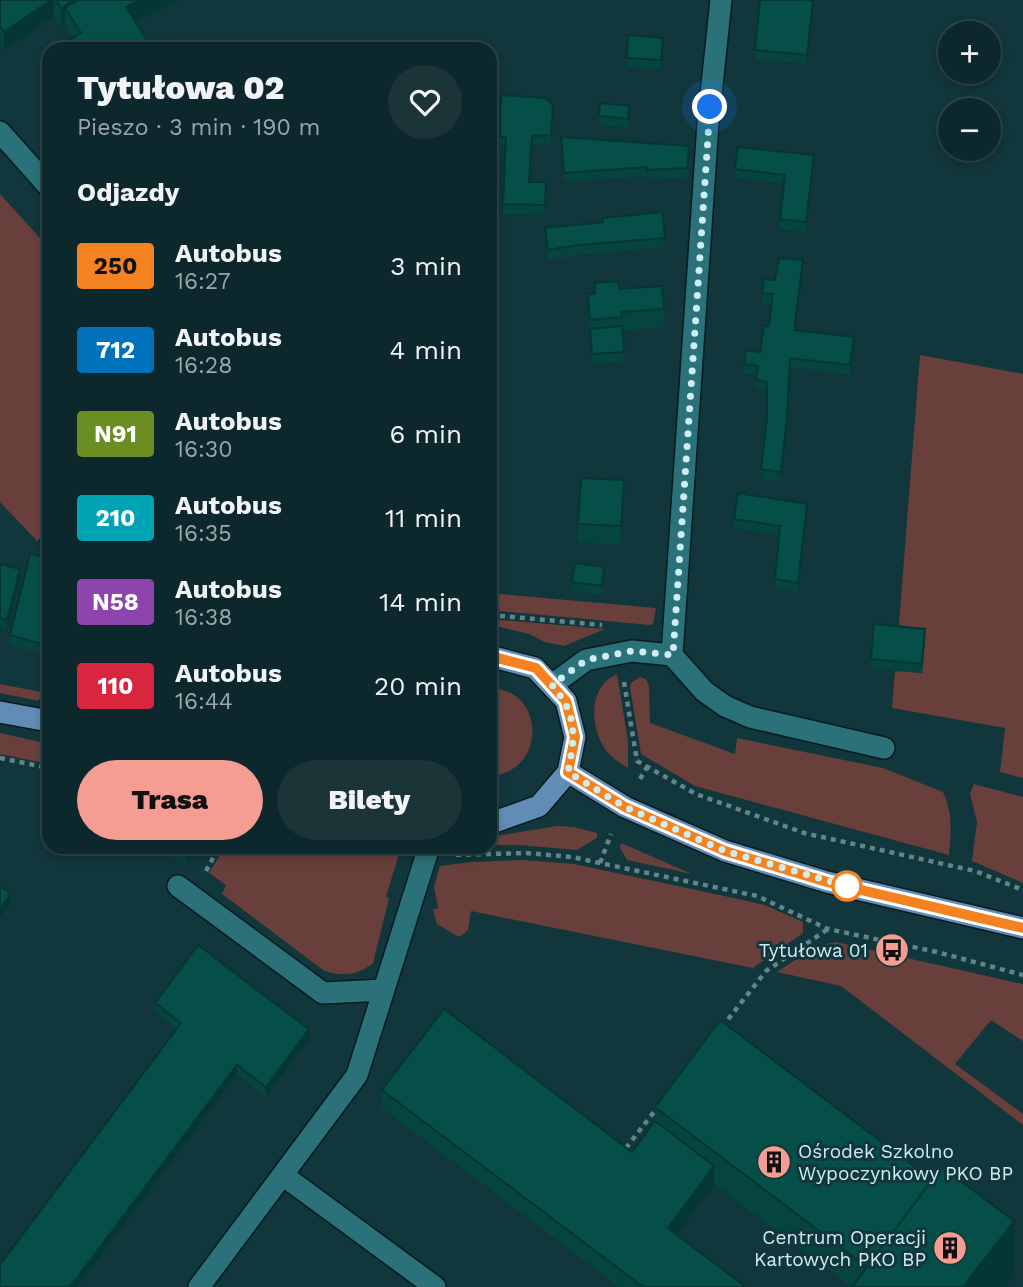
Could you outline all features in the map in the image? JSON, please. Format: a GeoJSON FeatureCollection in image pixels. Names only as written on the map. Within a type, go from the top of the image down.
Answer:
{"type":"FeatureCollection","features":[{"type":"Feature","properties":{"kind":"main road"},"geometry":{"type":"LineString","coordinates":[[497,658],[536,668],[566,701],[575,737],[568,772],[539,806],[497,821]]}},
{"type":"Feature","properties":{"kind":"main road"},"geometry":{"type":"LineString","coordinates":[[0,712],[42,721]]}},
{"type":"Feature","properties":{"kind":"main road"},"geometry":{"type":"LineString","coordinates":[[568,772],[625,807],[725,851],[827,882],[1023,928]]}},
{"type":"Feature","properties":{"kind":"street"},"geometry":{"type":"LineString","coordinates":[[673,655],[708,123],[721,0]]}},
{"type":"Feature","properties":{"kind":"street"},"geometry":{"type":"LineString","coordinates":[[0,132],[42,179]]}},
{"type":"Feature","properties":{"kind":"street"},"geometry":{"type":"LineString","coordinates":[[552,685],[586,660],[632,651],[673,655],[704,691],[725,706],[750,717],[884,748]]}},
{"type":"Feature","properties":{"kind":"street"},"geometry":{"type":"LineString","coordinates":[[199,1287],[357,1075],[384,990],[435,854]]}},
{"type":"Feature","properties":{"kind":"street"},"geometry":{"type":"LineString","coordinates":[[177,886],[323,993],[384,990]]}},
{"type":"Feature","properties":{"kind":"street"},"geometry":{"type":"LineString","coordinates":[[284,1176],[435,1287]]}},
{"type":"Feature","properties":{"kind":"path"},"geometry":{"type":"LineString","coordinates":[[497,616],[608,626]]}},
{"type":"Feature","properties":{"kind":"path"},"geometry":{"type":"LineString","coordinates":[[623,677],[637,761],[696,794],[804,833],[975,871],[1023,890]]}},
{"type":"Feature","properties":{"kind":"path"},"geometry":{"type":"LineString","coordinates":[[0,758],[42,767]]}},
{"type":"Feature","properties":{"kind":"path"},"geometry":{"type":"LineString","coordinates":[[640,779],[647,767]]}},
{"type":"Feature","properties":{"kind":"path"},"geometry":{"type":"LineString","coordinates":[[600,863],[611,834]]}},
{"type":"Feature","properties":{"kind":"path"},"geometry":{"type":"LineString","coordinates":[[497,852],[572,857],[757,896],[828,929],[937,952],[1023,975]]}},
{"type":"Feature","properties":{"kind":"path"},"geometry":{"type":"LineString","coordinates":[[718,1031],[766,971],[828,929]]}},
{"type":"Feature","properties":{"kind":"path"},"geometry":{"type":"LineString","coordinates":[[625,1148],[659,1105]]}},
{"type":"Feature","properties":{"kind":"shaded area"},"geometry":{"type":"Polygon","coordinates":[[[0,194],[42,240],[42,536],[37,541],[0,502],[0,194]]]}},
{"type":"Feature","properties":{"kind":"shaded area"},"geometry":{"type":"Polygon","coordinates":[[[920,355],[1023,374],[1023,778],[1000,772],[1005,728],[892,708],[895,671],[922,673],[925,639],[898,636],[920,355]]]}},
{"type":"Feature","properties":{"kind":"shaded area"},"geometry":{"type":"Polygon","coordinates":[[[497,594],[656,608],[653,624],[497,611],[497,594]]]}},
{"type":"Feature","properties":{"kind":"shaded area"},"geometry":{"type":"Polygon","coordinates":[[[497,620],[605,629],[564,646],[545,642],[529,634],[497,626],[497,620]]]}},
{"type":"Feature","properties":{"kind":"shaded area"},"geometry":{"type":"Polygon","coordinates":[[[617,674],[628,741],[628,768],[603,746],[594,716],[601,687],[617,674]]]}},
{"type":"Feature","properties":{"kind":"shaded area"},"geometry":{"type":"Polygon","coordinates":[[[640,677],[646,679],[649,686],[650,723],[735,754],[737,738],[883,768],[943,792],[950,815],[949,855],[695,786],[641,754],[630,687],[632,682],[640,677]]]}},
{"type":"Feature","properties":{"kind":"shaded area"},"geometry":{"type":"Polygon","coordinates":[[[0,684],[41,692],[39,701],[0,693],[0,684]]]}},
{"type":"Feature","properties":{"kind":"shaded area"},"geometry":{"type":"Polygon","coordinates":[[[497,690],[508,692],[521,701],[529,714],[532,730],[530,745],[523,760],[509,771],[497,774],[497,690]]]}},
{"type":"Feature","properties":{"kind":"shaded area"},"geometry":{"type":"Polygon","coordinates":[[[0,733],[42,742],[42,763],[0,754],[0,733]]]}},
{"type":"Feature","properties":{"kind":"shaded area"},"geometry":{"type":"Polygon","coordinates":[[[974,784],[1023,797],[1023,883],[972,861],[977,822],[970,794],[974,784]]]}},
{"type":"Feature","properties":{"kind":"shaded area"},"geometry":{"type":"Polygon","coordinates":[[[557,826],[597,833],[597,838],[577,850],[497,845],[497,836],[557,826]]]}},
{"type":"Feature","properties":{"kind":"shaded area"},"geometry":{"type":"Polygon","coordinates":[[[621,843],[692,874],[627,860],[620,848],[621,843]]]}},
{"type":"Feature","properties":{"kind":"shaded area"},"geometry":{"type":"Polygon","coordinates":[[[221,854],[399,854],[386,897],[389,898],[373,963],[361,971],[349,974],[323,970],[222,894],[226,885],[209,873],[221,854]]]}},
{"type":"Feature","properties":{"kind":"shaded area"},"geometry":{"type":"Polygon","coordinates":[[[524,860],[574,864],[765,905],[803,922],[803,933],[753,968],[471,911],[468,930],[461,936],[437,924],[433,910],[438,908],[434,887],[440,866],[524,860]]]}},
{"type":"Feature","properties":{"kind":"shaded area"},"geometry":{"type":"Polygon","coordinates":[[[836,942],[1023,984],[1023,1041],[991,1020],[955,1064],[1023,1114],[1023,1125],[841,986],[777,972],[816,946],[836,942]]]}},
{"type":"Feature","properties":{"kind":"building"},"geometry":{"type":"Polygon","coordinates":[[[0,0],[51,0],[4,32],[0,26],[0,0]]]}},
{"type":"Feature","properties":{"kind":"building"},"geometry":{"type":"Polygon","coordinates":[[[56,0],[74,0],[61,8],[56,0]]]}},
{"type":"Feature","properties":{"kind":"building"},"geometry":{"type":"Polygon","coordinates":[[[78,0],[141,0],[126,7],[148,42],[66,42],[81,33],[65,8],[78,0]]]}},
{"type":"Feature","properties":{"kind":"building"},"geometry":{"type":"Polygon","coordinates":[[[760,0],[813,0],[807,55],[755,50],[760,0]]]}},
{"type":"Feature","properties":{"kind":"building"},"geometry":{"type":"Polygon","coordinates":[[[628,35],[663,38],[661,60],[627,58],[628,35]]]}},
{"type":"Feature","properties":{"kind":"building"},"geometry":{"type":"Polygon","coordinates":[[[501,95],[545,98],[553,105],[551,135],[532,136],[529,182],[546,182],[545,205],[503,204],[506,137],[500,137],[501,95]]]}},
{"type":"Feature","properties":{"kind":"building"},"geometry":{"type":"Polygon","coordinates":[[[600,103],[629,106],[628,119],[599,116],[600,103]]]}},
{"type":"Feature","properties":{"kind":"building"},"geometry":{"type":"Polygon","coordinates":[[[561,137],[689,146],[687,168],[647,170],[647,167],[564,173],[561,137]]]}},
{"type":"Feature","properties":{"kind":"building"},"geometry":{"type":"Polygon","coordinates":[[[738,147],[814,155],[806,222],[780,219],[785,175],[735,169],[738,147]]]}},
{"type":"Feature","properties":{"kind":"building"},"geometry":{"type":"Polygon","coordinates":[[[662,212],[665,238],[548,250],[545,228],[662,212]]]}},
{"type":"Feature","properties":{"kind":"building"},"geometry":{"type":"Polygon","coordinates":[[[779,258],[803,260],[794,330],[854,337],[850,365],[790,358],[781,472],[761,469],[767,417],[767,382],[756,380],[758,366],[744,364],[746,350],[760,352],[764,326],[769,326],[773,294],[762,293],[764,279],[775,280],[779,258]]]}},
{"type":"Feature","properties":{"kind":"building"},"geometry":{"type":"Polygon","coordinates":[[[618,281],[619,289],[662,286],[664,309],[621,312],[622,317],[590,320],[588,294],[595,294],[595,283],[618,281]]]}},
{"type":"Feature","properties":{"kind":"building"},"geometry":{"type":"Polygon","coordinates":[[[622,326],[624,352],[592,354],[590,329],[622,326]]]}},
{"type":"Feature","properties":{"kind":"building"},"geometry":{"type":"Polygon","coordinates":[[[581,478],[624,480],[621,526],[578,524],[581,478]]]}},
{"type":"Feature","properties":{"kind":"building"},"geometry":{"type":"Polygon","coordinates":[[[738,493],[807,504],[798,583],[775,579],[780,526],[734,519],[738,493]]]}},
{"type":"Feature","properties":{"kind":"building"},"geometry":{"type":"Polygon","coordinates":[[[30,554],[42,557],[42,644],[10,635],[30,554]]]}},
{"type":"Feature","properties":{"kind":"building"},"geometry":{"type":"Polygon","coordinates":[[[575,563],[604,567],[602,586],[572,582],[575,563]]]}},
{"type":"Feature","properties":{"kind":"building"},"geometry":{"type":"Polygon","coordinates":[[[0,564],[20,569],[7,620],[0,618],[0,564]]]}},
{"type":"Feature","properties":{"kind":"building"},"geometry":{"type":"Polygon","coordinates":[[[874,624],[925,629],[922,664],[871,659],[874,624]]]}},
{"type":"Feature","properties":{"kind":"building"},"geometry":{"type":"Polygon","coordinates":[[[0,886],[11,894],[0,908],[0,886]]]}},
{"type":"Feature","properties":{"kind":"building"},"geometry":{"type":"Polygon","coordinates":[[[198,945],[309,1029],[266,1087],[237,1065],[70,1287],[0,1287],[0,1265],[181,1023],[155,1003],[198,945]]]}},
{"type":"Feature","properties":{"kind":"building"},"geometry":{"type":"Polygon","coordinates":[[[444,1009],[632,1152],[655,1121],[714,1166],[668,1228],[746,1287],[643,1287],[382,1090],[444,1009]]]}},
{"type":"Feature","properties":{"kind":"building","name":"Ośrodek Szkolno Wypoczynkowy PKO BP"},"geometry":{"type":"Polygon","coordinates":[[[720,1020],[932,1180],[867,1267],[655,1107],[720,1020]]]}},
{"type":"Feature","properties":{"kind":"building"},"geometry":{"type":"Polygon","coordinates":[[[942,1167],[1014,1221],[963,1287],[852,1287],[942,1167]]]}},
{"type":"Feature","properties":{"kind":"bus line","name":"250"},"geometry":{"type":"LineString","coordinates":[[497,656],[536,668],[566,701],[575,737],[568,772],[625,807],[725,851],[827,882],[1023,928]]}},
{"type":"Feature","properties":{"kind":"place","name":"Tytułowa 01"},"geometry":{"type":"Point","coordinates":[892,950]}},
{"type":"Feature","properties":{"kind":"place","name":"Ośrodek Szkolno Wypoczynkowy PKO BP"},"geometry":{"type":"Point","coordinates":[774,1162]}},
{"type":"Feature","properties":{"kind":"place","name":"Centrum Operacji Kartowych PKO BP"},"geometry":{"type":"Point","coordinates":[950,1248]}},
{"type":"Feature","properties":{"kind":"route"},"geometry":{"type":"LineString","coordinates":[[710,107],[673,655],[632,651],[586,660],[552,685],[566,701],[575,737],[568,772],[625,807],[725,851],[853,888],[847,886]]}}]}
